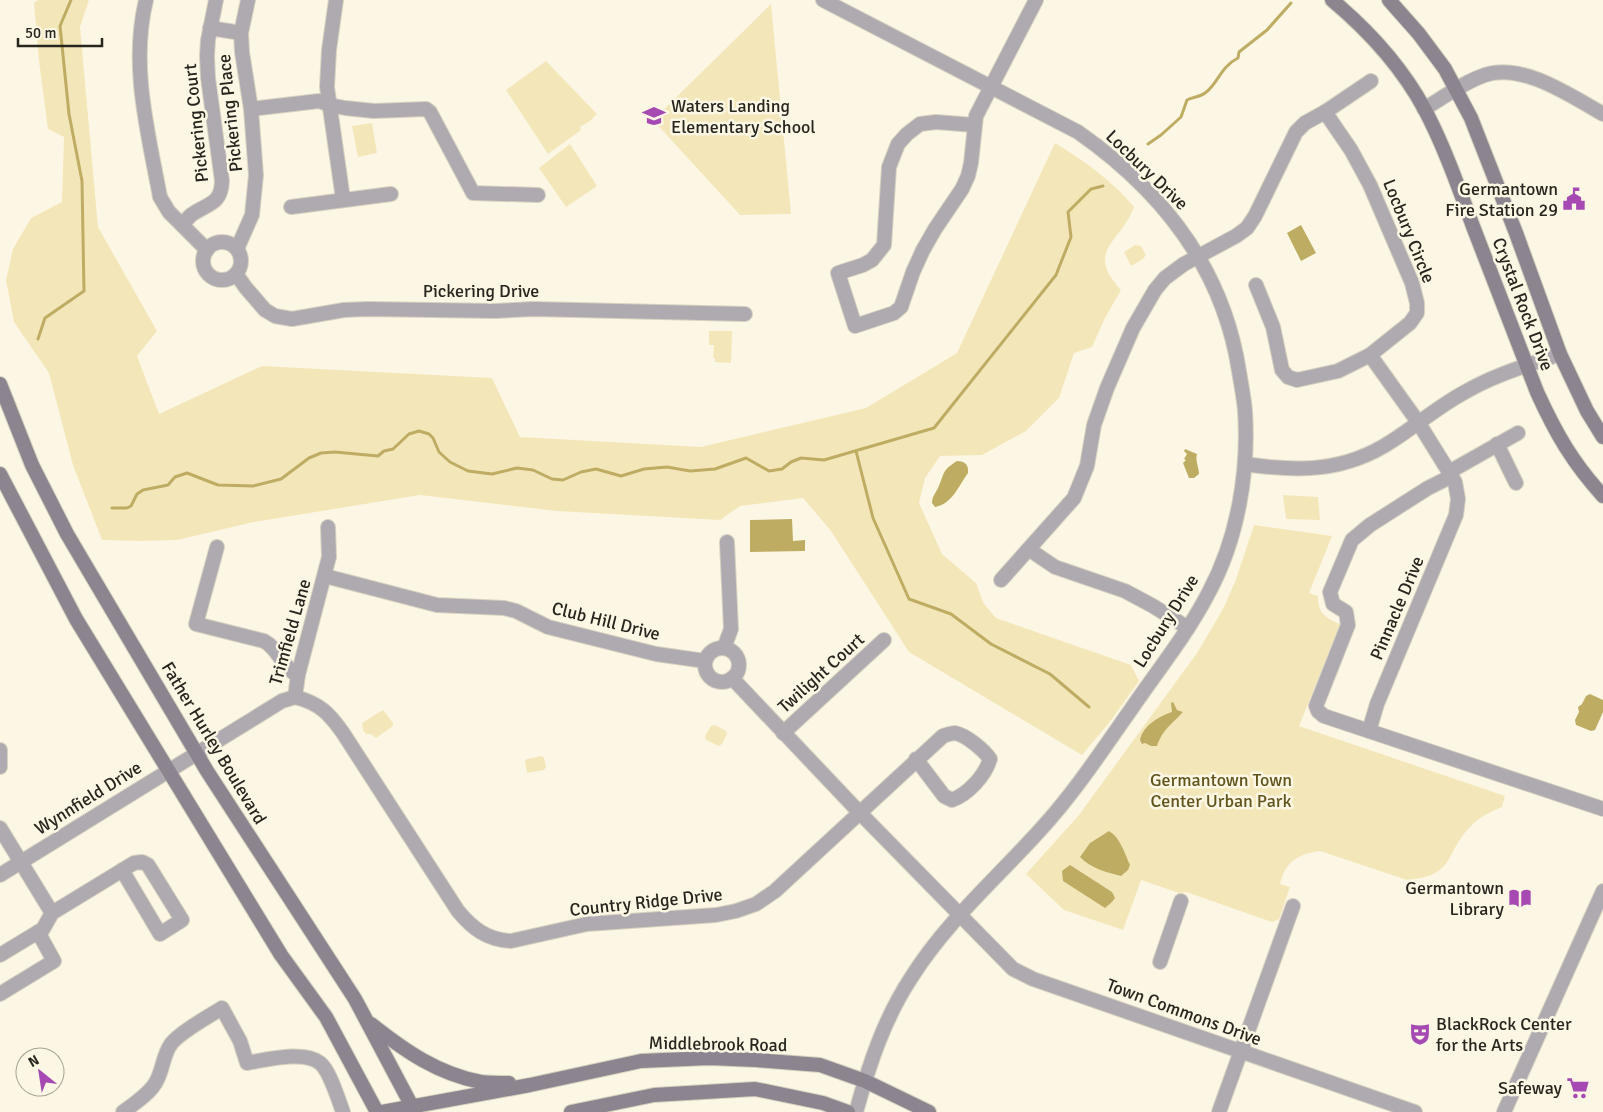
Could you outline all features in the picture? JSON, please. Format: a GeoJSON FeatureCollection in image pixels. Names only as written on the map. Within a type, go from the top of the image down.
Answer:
{"type":"FeatureCollection","features":[{"type":"Feature","properties":{"kind":"main road","name":"Crystal Rock Drive"},"geometry":{"type":"LineString","coordinates":[[1332,0],[1355,19],[1374,39],[1406,80],[1424,109],[1447,159],[1552,426],[1584,475],[1603,496]]}},
{"type":"Feature","properties":{"kind":"main road","name":"Crystal Rock Drive"},"geometry":{"type":"LineString","coordinates":[[1388,0],[1420,34],[1445,69],[1471,118],[1560,354],[1587,411],[1603,437]]}},
{"type":"Feature","properties":{"kind":"main road","name":"Father Hurley Boulevard"},"geometry":{"type":"LineString","coordinates":[[0,384],[32,465],[67,534],[196,754],[355,999],[413,1109]]}},
{"type":"Feature","properties":{"kind":"main road"},"geometry":{"type":"LineString","coordinates":[[0,474],[76,619],[281,954],[326,1017],[377,1112]]}},
{"type":"Feature","properties":{"kind":"main road"},"geometry":{"type":"LineString","coordinates":[[367,1021],[404,1050],[438,1069],[481,1082],[530,1085]]}},
{"type":"Feature","properties":{"kind":"main road","name":"Middlebrook Road"},"geometry":{"type":"LineString","coordinates":[[382,1112],[413,1109],[641,1061],[709,1058],[820,1066],[865,1081],[929,1112]]}},
{"type":"Feature","properties":{"kind":"main road"},"geometry":{"type":"LineString","coordinates":[[571,1112],[654,1095],[755,1089],[823,1103],[848,1112]]}},
{"type":"Feature","properties":{"kind":"street"},"geometry":{"type":"LineString","coordinates":[[146,0],[142,19],[140,86],[160,197],[169,212],[207,250]]}},
{"type":"Feature","properties":{"kind":"street","name":"Pickering Court"},"geometry":{"type":"LineString","coordinates":[[182,224],[191,216],[209,206],[222,192],[218,142],[208,78],[208,40],[216,0]]}},
{"type":"Feature","properties":{"kind":"street","name":"Pickering Place"},"geometry":{"type":"LineString","coordinates":[[236,249],[252,215],[255,199],[256,175],[251,109],[242,52],[242,33],[248,0]]}},
{"type":"Feature","properties":{"kind":"street"},"geometry":{"type":"LineString","coordinates":[[336,0],[329,50],[327,87],[343,199]]}},
{"type":"Feature","properties":{"kind":"street","name":"Locbury Drive"},"geometry":{"type":"LineString","coordinates":[[823,0],[1078,132],[1102,148],[1164,208],[1188,240],[1216,292],[1236,349],[1245,410],[1245,464],[1237,514],[1210,591],[1188,628],[1062,805],[959,915],[927,954],[898,999],[881,1035],[856,1112]]}},
{"type":"Feature","properties":{"kind":"street"},"geometry":{"type":"LineString","coordinates":[[974,125],[936,122],[920,124],[906,134],[898,144],[889,167],[884,245],[872,260],[838,273],[856,326],[894,313],[902,307],[913,272],[923,250],[935,228],[962,189],[968,176],[976,116],[1036,0]]}},
{"type":"Feature","properties":{"kind":"street"},"geometry":{"type":"LineString","coordinates":[[210,28],[242,33]]}},
{"type":"Feature","properties":{"kind":"street"},"geometry":{"type":"LineString","coordinates":[[1424,109],[1456,90],[1486,75],[1498,72],[1532,76],[1603,114]]}},
{"type":"Feature","properties":{"kind":"street"},"geometry":{"type":"LineString","coordinates":[[1001,580],[1030,550],[1074,498],[1087,466],[1094,425],[1119,358],[1133,328],[1155,290],[1177,268],[1247,228],[1255,216],[1296,132],[1305,123],[1371,81]]}},
{"type":"Feature","properties":{"kind":"street"},"geometry":{"type":"LineString","coordinates":[[251,109],[319,101],[330,105],[374,111],[426,109],[430,112],[472,193],[538,195]]}},
{"type":"Feature","properties":{"kind":"street","name":"Locbury Circle"},"geometry":{"type":"LineString","coordinates":[[1256,285],[1273,327],[1282,370],[1288,377],[1297,380],[1338,371],[1370,355],[1410,323],[1417,314],[1417,303],[1412,283],[1370,185],[1351,150],[1325,112]]}},
{"type":"Feature","properties":{"kind":"street"},"geometry":{"type":"LineString","coordinates":[[291,207],[390,194]]}},
{"type":"Feature","properties":{"kind":"street"},"geometry":{"type":"LineString","coordinates":[[222,242],[232,245],[241,259],[240,270],[226,280],[213,278],[208,274],[203,262],[207,250],[216,243],[222,242]]}},
{"type":"Feature","properties":{"kind":"street","name":"Pickering Drive"},"geometry":{"type":"LineString","coordinates":[[236,274],[265,310],[275,316],[292,319],[344,310],[367,309],[496,311],[533,309],[745,314]]}},
{"type":"Feature","properties":{"kind":"street"},"geometry":{"type":"LineString","coordinates":[[1245,464],[1285,469],[1333,467],[1370,454],[1392,442],[1439,407],[1466,390],[1527,365],[1560,354]]}},
{"type":"Feature","properties":{"kind":"street"},"geometry":{"type":"LineString","coordinates":[[1370,355],[1418,422]]}},
{"type":"Feature","properties":{"kind":"street","name":"Pinnacle Drive"},"geometry":{"type":"LineString","coordinates":[[1369,731],[1377,704],[1456,515],[1458,499],[1455,482],[1418,422]]}},
{"type":"Feature","properties":{"kind":"street"},"geometry":{"type":"LineString","coordinates":[[1518,433],[1497,444],[1370,525],[1352,540],[1330,592],[1333,604],[1346,612],[1348,625],[1316,706],[1318,711],[1324,716],[1603,809]]}},
{"type":"Feature","properties":{"kind":"street"},"geometry":{"type":"LineString","coordinates":[[1497,444],[1516,483]]}},
{"type":"Feature","properties":{"kind":"street","name":"Trimfield Lane"},"geometry":{"type":"LineString","coordinates":[[196,754],[282,701],[295,697],[298,675],[329,556],[328,527]]}},
{"type":"Feature","properties":{"kind":"street"},"geometry":{"type":"LineString","coordinates":[[724,648],[731,629],[727,542]]}},
{"type":"Feature","properties":{"kind":"street"},"geometry":{"type":"LineString","coordinates":[[217,546],[196,624],[264,641],[273,647],[292,672],[298,675]]}},
{"type":"Feature","properties":{"kind":"street"},"geometry":{"type":"LineString","coordinates":[[1030,550],[1056,567],[1125,591],[1188,628]]}},
{"type":"Feature","properties":{"kind":"street","name":"Club Hill Drive"},"geometry":{"type":"LineString","coordinates":[[325,576],[437,605],[504,608],[516,611],[548,628],[656,654],[705,661]]}},
{"type":"Feature","properties":{"kind":"street","name":"Twilight Court"},"geometry":{"type":"LineString","coordinates":[[783,733],[884,640]]}},
{"type":"Feature","properties":{"kind":"street"},"geometry":{"type":"LineString","coordinates":[[724,648],[734,653],[739,663],[736,674],[723,682],[712,679],[706,671],[705,661],[707,656],[714,650],[724,648]]}},
{"type":"Feature","properties":{"kind":"street"},"geometry":{"type":"LineString","coordinates":[[732,678],[959,915]]}},
{"type":"Feature","properties":{"kind":"street","name":"Country Ridge Drive"},"geometry":{"type":"LineString","coordinates":[[295,697],[318,705],[329,715],[343,733],[458,911],[470,925],[481,933],[501,941],[511,941],[587,924],[716,915],[749,907],[775,891],[859,812],[916,760],[943,736],[954,733],[984,750],[990,760],[987,769],[962,796],[952,800],[944,796],[916,760]]}},
{"type":"Feature","properties":{"kind":"street"},"geometry":{"type":"LineString","coordinates":[[0,750],[0,767]]}},
{"type":"Feature","properties":{"kind":"street","name":"Wynnfield Drive"},"geometry":{"type":"LineString","coordinates":[[0,875],[196,754]]}},
{"type":"Feature","properties":{"kind":"street"},"geometry":{"type":"LineString","coordinates":[[0,828],[52,913]]}},
{"type":"Feature","properties":{"kind":"street"},"geometry":{"type":"LineString","coordinates":[[0,955],[43,929],[52,913],[122,870],[134,863],[142,862],[148,865],[182,920],[160,934],[122,870]]}},
{"type":"Feature","properties":{"kind":"street"},"geometry":{"type":"LineString","coordinates":[[1504,1112],[1603,891]]}},
{"type":"Feature","properties":{"kind":"street"},"geometry":{"type":"LineString","coordinates":[[1160,962],[1181,901]]}},
{"type":"Feature","properties":{"kind":"street"},"geometry":{"type":"LineString","coordinates":[[1219,1112],[1293,906]]}},
{"type":"Feature","properties":{"kind":"street","name":"Town Commons Drive"},"geometry":{"type":"LineString","coordinates":[[959,915],[1013,969],[1032,979],[1415,1112]]}},
{"type":"Feature","properties":{"kind":"street"},"geometry":{"type":"LineString","coordinates":[[0,994],[54,961],[38,932]]}},
{"type":"Feature","properties":{"kind":"street"},"geometry":{"type":"LineString","coordinates":[[123,1112],[140,1100],[157,1082],[170,1044],[177,1037],[222,1008],[240,1041],[247,1063],[302,1056],[312,1058],[321,1063],[326,1071],[343,1112]]}},
{"type":"Feature","properties":{"kind":"green space"},"geometry":{"type":"Polygon","coordinates":[[[38,0],[89,0],[80,27],[98,227],[157,331],[137,356],[159,414],[262,366],[492,378],[520,437],[701,447],[866,408],[957,353],[1055,143],[1097,172],[1134,207],[1105,256],[1110,276],[1121,290],[1105,318],[1092,347],[1074,353],[1059,398],[1026,431],[982,455],[940,456],[925,478],[919,503],[942,554],[976,583],[984,604],[996,618],[1131,665],[1139,681],[1109,723],[1082,755],[909,652],[831,531],[803,498],[740,506],[720,520],[557,511],[420,495],[254,522],[177,540],[102,540],[73,465],[49,373],[14,322],[6,280],[13,249],[31,218],[62,202],[64,137],[48,129],[34,3],[38,0]]]}},
{"type":"Feature","properties":{"kind":"green space"},"geometry":{"type":"Polygon","coordinates":[[[771,4],[791,214],[740,215],[653,120],[771,4]]]}},
{"type":"Feature","properties":{"kind":"green space"},"geometry":{"type":"Polygon","coordinates":[[[546,61],[597,114],[580,127],[581,130],[548,154],[506,90],[546,61]]]}},
{"type":"Feature","properties":{"kind":"green space"},"geometry":{"type":"Polygon","coordinates":[[[372,123],[377,153],[358,157],[352,126],[372,123]]]}},
{"type":"Feature","properties":{"kind":"green space"},"geometry":{"type":"Polygon","coordinates":[[[570,144],[597,186],[566,207],[539,168],[570,144]]]}},
{"type":"Feature","properties":{"kind":"green space"},"geometry":{"type":"Polygon","coordinates":[[[1135,245],[1141,246],[1146,255],[1131,266],[1124,252],[1135,245]]]}},
{"type":"Feature","properties":{"kind":"green space"},"geometry":{"type":"Polygon","coordinates":[[[709,331],[732,331],[731,363],[715,362],[715,358],[713,358],[714,345],[709,345],[709,331]]]}},
{"type":"Feature","properties":{"kind":"green space"},"geometry":{"type":"Polygon","coordinates":[[[1283,495],[1318,497],[1320,520],[1286,519],[1283,495]]]}},
{"type":"Feature","properties":{"kind":"green space","name":"Germantown Town Center Urban Park"},"geometry":{"type":"Polygon","coordinates":[[[1254,525],[1332,536],[1309,593],[1318,596],[1319,606],[1323,614],[1340,624],[1299,726],[1505,796],[1502,807],[1472,824],[1461,838],[1447,863],[1433,874],[1422,878],[1407,880],[1320,851],[1299,857],[1289,865],[1282,876],[1280,884],[1290,887],[1279,919],[1272,922],[1186,892],[1179,893],[1141,880],[1123,930],[1064,910],[1026,874],[1079,815],[1197,653],[1223,609],[1235,582],[1254,525]]]}},
{"type":"Feature","properties":{"kind":"green space"},"geometry":{"type":"Polygon","coordinates":[[[383,710],[393,723],[393,726],[376,738],[371,734],[366,734],[362,723],[383,710]]]}},
{"type":"Feature","properties":{"kind":"green space"},"geometry":{"type":"Polygon","coordinates":[[[715,725],[726,731],[727,734],[719,746],[706,740],[705,736],[711,726],[715,725]]]}},
{"type":"Feature","properties":{"kind":"green space"},"geometry":{"type":"Polygon","coordinates":[[[541,756],[544,758],[546,767],[544,770],[527,773],[525,761],[541,756]]]}},
{"type":"Feature","properties":{"kind":"shaded area"},"geometry":{"type":"Polygon","coordinates":[[[1301,225],[1316,253],[1301,261],[1287,233],[1301,225]]]}},
{"type":"Feature","properties":{"kind":"shaded area"},"geometry":{"type":"Polygon","coordinates":[[[1185,449],[1197,454],[1199,474],[1194,478],[1189,478],[1183,463],[1186,460],[1184,459],[1187,454],[1184,451],[1185,449]]]}},
{"type":"Feature","properties":{"kind":"shaded area"},"geometry":{"type":"Polygon","coordinates":[[[957,461],[966,464],[968,473],[950,499],[935,507],[932,503],[933,499],[944,473],[948,467],[957,461]]]}},
{"type":"Feature","properties":{"kind":"shaded area"},"geometry":{"type":"Polygon","coordinates":[[[792,519],[793,541],[805,540],[805,551],[750,552],[750,520],[792,519]]]}},
{"type":"Feature","properties":{"kind":"shaded area"},"geometry":{"type":"Polygon","coordinates":[[[1590,694],[1603,700],[1603,712],[1595,730],[1591,731],[1576,725],[1575,720],[1579,712],[1578,707],[1586,696],[1590,694]]]}},
{"type":"Feature","properties":{"kind":"shaded area"},"geometry":{"type":"Polygon","coordinates":[[[1173,702],[1177,710],[1183,712],[1165,731],[1157,746],[1142,744],[1140,740],[1145,730],[1157,719],[1172,712],[1171,703],[1173,702]]]}},
{"type":"Feature","properties":{"kind":"shaded area"},"geometry":{"type":"Polygon","coordinates":[[[1109,831],[1119,841],[1130,865],[1128,870],[1121,876],[1093,867],[1080,857],[1090,843],[1109,831]]]}},
{"type":"Feature","properties":{"kind":"shaded area"},"geometry":{"type":"Polygon","coordinates":[[[1070,865],[1112,892],[1115,898],[1112,902],[1105,908],[1063,881],[1062,871],[1070,865]]]}},
{"type":"Feature","properties":{"kind":"waterway"},"geometry":{"type":"LineString","coordinates":[[38,339],[45,318],[84,291],[82,181],[69,114],[60,26],[71,0]]}},
{"type":"Feature","properties":{"kind":"waterway"},"geometry":{"type":"LineString","coordinates":[[1148,144],[1181,117],[1187,100],[1205,93],[1227,66],[1238,58],[1239,52],[1267,30],[1291,3]]}},
{"type":"Feature","properties":{"kind":"waterway"},"geometry":{"type":"LineString","coordinates":[[112,508],[127,508],[131,506],[137,494],[143,490],[168,485],[175,477],[187,473],[218,485],[253,486],[281,479],[309,458],[321,453],[335,452],[378,456],[384,451],[393,449],[409,434],[419,431],[429,434],[433,438],[439,452],[450,462],[468,471],[492,474],[517,468],[533,470],[552,479],[563,480],[581,472],[596,469],[621,476],[644,469],[667,467],[690,471],[715,469],[746,458],[769,471],[782,469],[791,462],[801,458],[824,460],[934,428],[1056,275],[1071,237],[1068,212],[1091,189],[1103,186]]}},
{"type":"Feature","properties":{"kind":"waterway"},"geometry":{"type":"LineString","coordinates":[[856,451],[873,518],[909,599],[951,614],[991,644],[1050,674],[1089,707]]}},
{"type":"Feature","properties":{"kind":"place","name":"Waters Landing Elementary School"},"geometry":{"type":"Point","coordinates":[654,116]}},
{"type":"Feature","properties":{"kind":"place","name":"Germantown Fire Station 29"},"geometry":{"type":"Point","coordinates":[1574,199]}},
{"type":"Feature","properties":{"kind":"place","name":"Germantown Library"},"geometry":{"type":"Point","coordinates":[1520,898]}},
{"type":"Feature","properties":{"kind":"place","name":"BlackRock Center for the Arts"},"geometry":{"type":"Point","coordinates":[1420,1034]}},
{"type":"Feature","properties":{"kind":"place","name":"Safeway"},"geometry":{"type":"Point","coordinates":[1578,1088]}}]}
